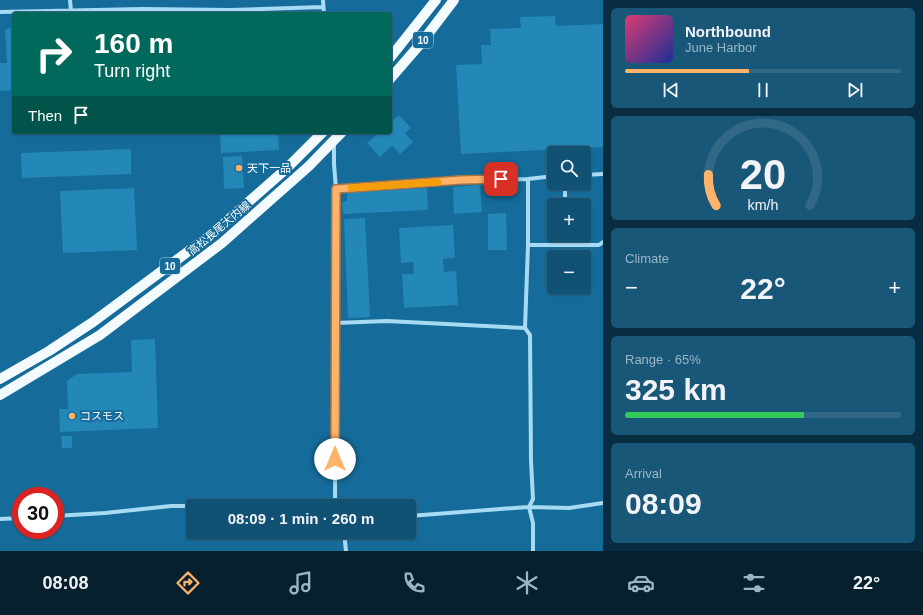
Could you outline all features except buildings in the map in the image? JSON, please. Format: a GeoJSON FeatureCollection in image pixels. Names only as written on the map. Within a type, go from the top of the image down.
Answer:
{"type":"FeatureCollection","features":[{"type":"Feature","properties":{"kind":"main road","name":"10"},"geometry":{"type":"LineString","coordinates":[[392,55],[436,0]]}},
{"type":"Feature","properties":{"kind":"main road","name":"10"},"geometry":{"type":"LineString","coordinates":[[392,77],[422,42],[454,0]]}},
{"type":"Feature","properties":{"kind":"main road","name":"高松長尾大内線"},"geometry":{"type":"LineString","coordinates":[[0,379],[49,351],[93,322],[213,233],[286,169],[321,134]]}},
{"type":"Feature","properties":{"kind":"main road","name":"高松長尾大内線"},"geometry":{"type":"LineString","coordinates":[[0,395],[100,335],[222,244],[309,166],[334,136]]}},
{"type":"Feature","properties":{"kind":"street"},"geometry":{"type":"LineString","coordinates":[[70,0],[71,11]]}},
{"type":"Feature","properties":{"kind":"street"},"geometry":{"type":"LineString","coordinates":[[323,0],[324,12]]}},
{"type":"Feature","properties":{"kind":"street"},"geometry":{"type":"LineString","coordinates":[[0,12],[143,9],[230,10],[323,7]]}},
{"type":"Feature","properties":{"kind":"street"},"geometry":{"type":"LineString","coordinates":[[334,136],[336,189],[335,499]]}},
{"type":"Feature","properties":{"kind":"street"},"geometry":{"type":"LineString","coordinates":[[591,175],[603,174]]}},
{"type":"Feature","properties":{"kind":"street"},"geometry":{"type":"LineString","coordinates":[[336,189],[461,180],[528,179],[547,177]]}},
{"type":"Feature","properties":{"kind":"street"},"geometry":{"type":"LineString","coordinates":[[528,179],[528,245],[524,328],[530,335],[531,460],[533,500],[529,507],[533,523],[533,551]]}},
{"type":"Feature","properties":{"kind":"street"},"geometry":{"type":"LineString","coordinates":[[528,245],[599,245],[603,242]]}},
{"type":"Feature","properties":{"kind":"street"},"geometry":{"type":"LineString","coordinates":[[336,323],[387,321],[524,328]]}},
{"type":"Feature","properties":{"kind":"street"},"geometry":{"type":"LineString","coordinates":[[416,515],[529,507],[569,508],[603,503]]}},
{"type":"Feature","properties":{"kind":"street"},"geometry":{"type":"LineString","coordinates":[[64,515],[186,506]]}},
{"type":"Feature","properties":{"kind":"street"},"geometry":{"type":"LineString","coordinates":[[0,519],[12,518]]}},
{"type":"Feature","properties":{"kind":"street"},"geometry":{"type":"LineString","coordinates":[[345,539],[346,551]]}},
{"type":"Feature","properties":{"kind":"slow traffic"},"geometry":{"type":"LineString","coordinates":[[351,188],[438,182]]}},
{"type":"Feature","properties":{"kind":"place","name":"天下一品"},"geometry":{"type":"Point","coordinates":[239,168]}},
{"type":"Feature","properties":{"kind":"place","name":"コスモス"},"geometry":{"type":"Point","coordinates":[72,416]}},
{"type":"Feature","properties":{"kind":"route"},"geometry":{"type":"LineString","coordinates":[[335,459],[336,189],[461,180],[501,179]]}}]}
